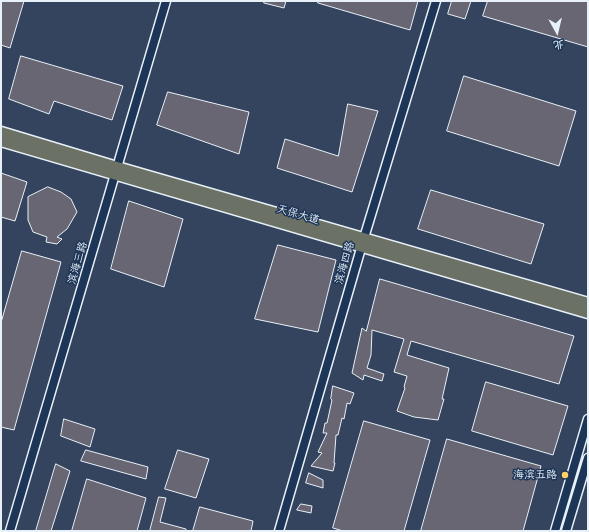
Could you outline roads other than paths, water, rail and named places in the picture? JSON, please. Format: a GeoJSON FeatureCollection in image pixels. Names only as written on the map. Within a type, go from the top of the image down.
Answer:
{"type":"FeatureCollection","features":[{"type":"Feature","properties":{"kind":"main road","name":"天保大道"},"geometry":{"type":"LineString","coordinates":[[1,132],[116,171]]}},
{"type":"Feature","properties":{"kind":"main road","name":"天保大道"},"geometry":{"type":"LineString","coordinates":[[1,141],[116,171],[363,242],[588,303]]}},
{"type":"Feature","properties":{"kind":"main road","name":"天保大道"},"geometry":{"type":"LineString","coordinates":[[363,242],[588,313]]}},
{"type":"Feature","properties":{"kind":"street","name":"滨海三路"},"geometry":{"type":"LineString","coordinates":[[10,531],[166,1]]}},
{"type":"Feature","properties":{"kind":"street","name":"滨海四路"},"geometry":{"type":"LineString","coordinates":[[279,531],[363,242],[436,1]]}},
{"type":"Feature","properties":{"kind":"street"},"geometry":{"type":"LineString","coordinates":[[555,531],[588,419]]}},
{"type":"Feature","properties":{"kind":"street"},"geometry":{"type":"LineString","coordinates":[[566,531],[588,458]]}},
{"type":"Feature","properties":{"kind":"place","name":"海滨五路"},"geometry":{"type":"Point","coordinates":[565,475]}}]}
